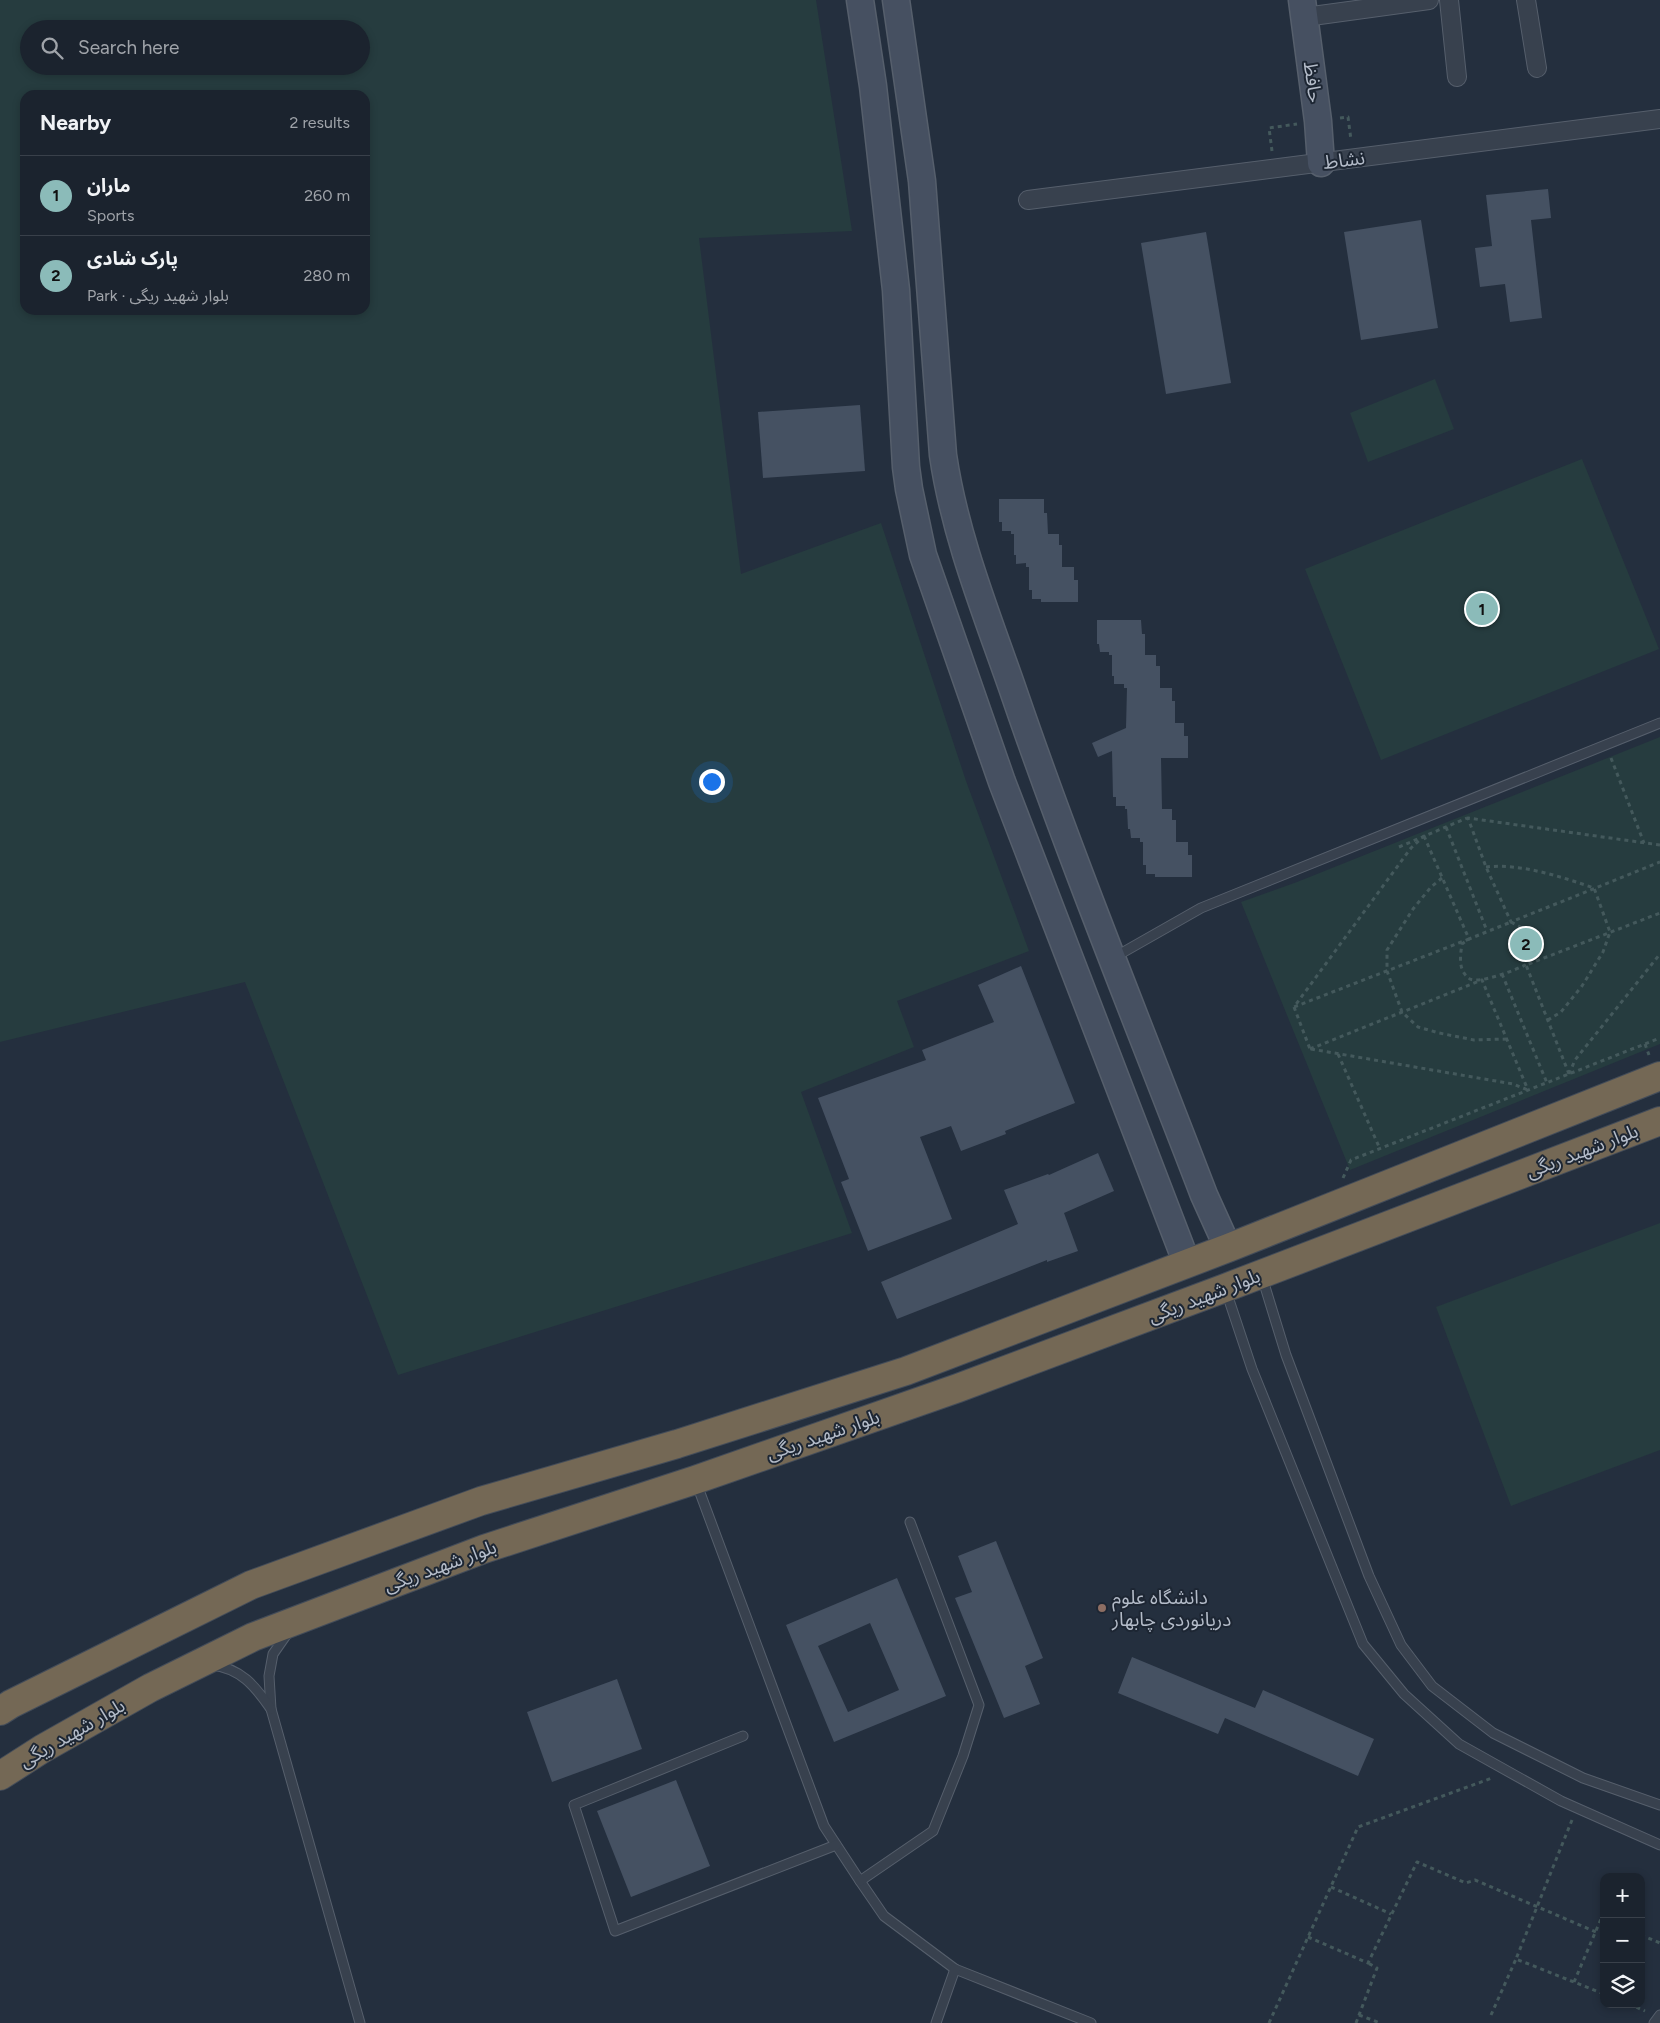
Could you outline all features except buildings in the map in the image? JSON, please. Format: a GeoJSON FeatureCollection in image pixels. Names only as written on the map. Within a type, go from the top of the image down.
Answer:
{"type":"FeatureCollection","features":[{"type":"Feature","properties":{"kind":"highway","name":"بلوار شهید ریگی"},"geometry":{"type":"LineString","coordinates":[[0,1711],[125,1646],[251,1585],[481,1501],[677,1444],[906,1371],[1228,1248],[1660,1076]]}},
{"type":"Feature","properties":{"kind":"highway","name":"بلوار شهید ریگی"},"geometry":{"type":"LineString","coordinates":[[0,1776],[42,1749],[142,1693],[253,1637],[484,1549],[695,1480],[958,1388],[1660,1121]]}},
{"type":"Feature","properties":{"kind":"street"},"geometry":{"type":"LineString","coordinates":[[860,0],[873,86],[896,290],[906,467],[923,555],[1002,782],[1186,1264]]}},
{"type":"Feature","properties":{"kind":"street"},"geometry":{"type":"LineString","coordinates":[[896,0],[922,181],[943,455],[949,493],[962,543],[1050,798],[1204,1195],[1228,1248]]}},
{"type":"Feature","properties":{"kind":"street"},"geometry":{"type":"LineString","coordinates":[[1304,8],[1429,0]]}},
{"type":"Feature","properties":{"kind":"street"},"geometry":{"type":"LineString","coordinates":[[1449,0],[1457,77]]}},
{"type":"Feature","properties":{"kind":"street"},"geometry":{"type":"LineString","coordinates":[[1526,0],[1537,68]]}},
{"type":"Feature","properties":{"kind":"street","name":"حافظ"},"geometry":{"type":"LineString","coordinates":[[1304,8],[1322,163]]}},
{"type":"Feature","properties":{"kind":"street","name":"نشاط"},"geometry":{"type":"LineString","coordinates":[[1028,200],[1660,119]]}},
{"type":"Feature","properties":{"kind":"street"},"geometry":{"type":"LineString","coordinates":[[923,555],[962,543]]}},
{"type":"Feature","properties":{"kind":"street"},"geometry":{"type":"LineString","coordinates":[[1166,1208],[1204,1195]]}},
{"type":"Feature","properties":{"kind":"lane"},"geometry":{"type":"LineString","coordinates":[[1113,958],[1201,908],[1660,723]]}},
{"type":"Feature","properties":{"kind":"lane"},"geometry":{"type":"LineString","coordinates":[[1261,1274],[1286,1355],[1370,1576],[1401,1645],[1411,1659],[1432,1686],[1493,1733],[1583,1778],[1660,1805]]}},
{"type":"Feature","properties":{"kind":"lane"},"geometry":{"type":"LineString","coordinates":[[1225,1288],[1252,1369],[1363,1644],[1404,1694],[1459,1744],[1577,1808],[1660,1845]]}},
{"type":"Feature","properties":{"kind":"lane"},"geometry":{"type":"LineString","coordinates":[[695,1480],[824,1826],[884,1916],[955,1969],[1090,2023]]}},
{"type":"Feature","properties":{"kind":"lane"},"geometry":{"type":"LineString","coordinates":[[860,1881],[933,1831],[963,1756],[979,1705],[910,1522]]}},
{"type":"Feature","properties":{"kind":"lane"},"geometry":{"type":"LineString","coordinates":[[297,1620],[273,1654],[269,1676],[271,1709],[360,2023]]}},
{"type":"Feature","properties":{"kind":"lane"},"geometry":{"type":"LineString","coordinates":[[197,1664],[215,1666],[232,1671],[253,1684],[271,1709]]}},
{"type":"Feature","properties":{"kind":"lane"},"geometry":{"type":"LineString","coordinates":[[743,1736],[574,1804],[615,1931],[836,1845]]}},
{"type":"Feature","properties":{"kind":"lane"},"geometry":{"type":"LineString","coordinates":[[936,2023],[955,1969]]}},
{"type":"Feature","properties":{"kind":"lane"},"geometry":{"type":"LineString","coordinates":[[1654,2023],[1660,2015]]}},
{"type":"Feature","properties":{"kind":"path"},"geometry":{"type":"LineString","coordinates":[[1606,746],[1644,843]]}},
{"type":"Feature","properties":{"kind":"path"},"geometry":{"type":"LineString","coordinates":[[1398,847],[1480,813]]}},
{"type":"Feature","properties":{"kind":"path"},"geometry":{"type":"LineString","coordinates":[[1468,818],[1660,845]]}},
{"type":"Feature","properties":{"kind":"path"},"geometry":{"type":"LineString","coordinates":[[1468,818],[1486,867],[1511,922],[1525,929],[1532,937],[1535,947],[1526,965]]}},
{"type":"Feature","properties":{"kind":"path"},"geometry":{"type":"LineString","coordinates":[[1446,827],[1487,931]]}},
{"type":"Feature","properties":{"kind":"path"},"geometry":{"type":"LineString","coordinates":[[1424,836],[1468,939]]}},
{"type":"Feature","properties":{"kind":"path"},"geometry":{"type":"LineString","coordinates":[[1294,1007],[1411,848],[1424,836]]}},
{"type":"Feature","properties":{"kind":"path"},"geometry":{"type":"LineString","coordinates":[[1294,1007],[1660,862]]}},
{"type":"Feature","properties":{"kind":"path"},"geometry":{"type":"LineString","coordinates":[[1486,867],[1503,865],[1565,878],[1594,888]]}},
{"type":"Feature","properties":{"kind":"path"},"geometry":{"type":"LineString","coordinates":[[1442,878],[1431,887],[1413,909],[1387,950],[1387,971],[1402,1012],[1418,1027],[1439,1033],[1474,1040],[1507,1039]]}},
{"type":"Feature","properties":{"kind":"path"},"geometry":{"type":"LineString","coordinates":[[1548,1020],[1561,1012],[1582,986],[1603,952],[1610,932],[1594,888]]}},
{"type":"Feature","properties":{"kind":"path"},"geometry":{"type":"LineString","coordinates":[[1310,1049],[1482,980],[1660,913]]}},
{"type":"Feature","properties":{"kind":"path"},"geometry":{"type":"LineString","coordinates":[[1468,939],[1462,944],[1459,960],[1463,972],[1472,980],[1482,980]]}},
{"type":"Feature","properties":{"kind":"path"},"geometry":{"type":"LineString","coordinates":[[1569,1074],[1576,1060],[1660,954]]}},
{"type":"Feature","properties":{"kind":"path"},"geometry":{"type":"LineString","coordinates":[[1526,965],[1569,1074]]}},
{"type":"Feature","properties":{"kind":"path"},"geometry":{"type":"LineString","coordinates":[[1502,974],[1547,1083]]}},
{"type":"Feature","properties":{"kind":"path"},"geometry":{"type":"LineString","coordinates":[[1482,980],[1528,1090]]}},
{"type":"Feature","properties":{"kind":"path"},"geometry":{"type":"LineString","coordinates":[[1294,1007],[1310,1049]]}},
{"type":"Feature","properties":{"kind":"path"},"geometry":{"type":"LineString","coordinates":[[1329,1208],[1351,1160],[1660,1038]]}},
{"type":"Feature","properties":{"kind":"path"},"geometry":{"type":"LineString","coordinates":[[1310,1049],[1513,1084],[1528,1090]]}},
{"type":"Feature","properties":{"kind":"path"},"geometry":{"type":"LineString","coordinates":[[1338,1054],[1380,1149]]}},
{"type":"Feature","properties":{"kind":"path"},"geometry":{"type":"LineString","coordinates":[[1269,2023],[1358,1827],[1509,1772]]}},
{"type":"Feature","properties":{"kind":"path"},"geometry":{"type":"LineString","coordinates":[[1491,2015],[1516,1959],[1577,1808]]}},
{"type":"Feature","properties":{"kind":"path"},"geometry":{"type":"LineString","coordinates":[[1368,1963],[1417,1862],[1466,1883],[1475,1880],[1536,1908],[1596,1932]]}},
{"type":"Feature","properties":{"kind":"path"},"geometry":{"type":"LineString","coordinates":[[1331,1887],[1392,1914]]}},
{"type":"Feature","properties":{"kind":"path"},"geometry":{"type":"LineString","coordinates":[[1574,1982],[1600,1922]]}},
{"type":"Feature","properties":{"kind":"path"},"geometry":{"type":"LineString","coordinates":[[1308,1936],[1377,1968],[1356,2023]]}},
{"type":"Feature","properties":{"kind":"path"},"geometry":{"type":"LineString","coordinates":[[1645,1937],[1660,1943]]}},
{"type":"Feature","properties":{"kind":"path"},"geometry":{"type":"LineString","coordinates":[[1516,1959],[1600,1992]]}},
{"type":"Feature","properties":{"kind":"path"},"geometry":{"type":"LineString","coordinates":[[1359,2015],[1380,2023]]}},
{"type":"Feature","properties":{"kind":"green space"},"geometry":{"type":"Polygon","coordinates":[[[0,0],[816,0],[852,231],[699,238],[741,574],[881,523],[966,781],[1029,951],[897,1001],[914,1047],[801,1092],[852,1233],[398,1375],[245,982],[0,1042],[0,0]]]}},
{"type":"Feature","properties":{"kind":"green space"},"geometry":{"type":"Polygon","coordinates":[[[1435,379],[1454,429],[1368,462],[1350,413],[1435,379]]]}},
{"type":"Feature","properties":{"kind":"green space"},"geometry":{"type":"Polygon","coordinates":[[[1582,459],[1659,649],[1381,760],[1305,569],[1582,459]]]}},
{"type":"Feature","properties":{"kind":"green space"},"geometry":{"type":"Polygon","coordinates":[[[1660,737],[1660,1044],[1350,1170],[1241,902],[1297,882],[1660,737]]]}},
{"type":"Feature","properties":{"kind":"green space"},"geometry":{"type":"Polygon","coordinates":[[[1660,1223],[1660,1450],[1511,1506],[1436,1307],[1660,1223]]]}},
{"type":"Feature","properties":{"kind":"place","name":"ماران"},"geometry":{"type":"Point","coordinates":[1482,609]}},
{"type":"Feature","properties":{"kind":"place","name":"پارک شادی"},"geometry":{"type":"Point","coordinates":[1526,944]}},
{"type":"Feature","properties":{"kind":"place","name":"دانشگاه علوم دریانوردی چابهار"},"geometry":{"type":"Point","coordinates":[1102,1608]}}]}
